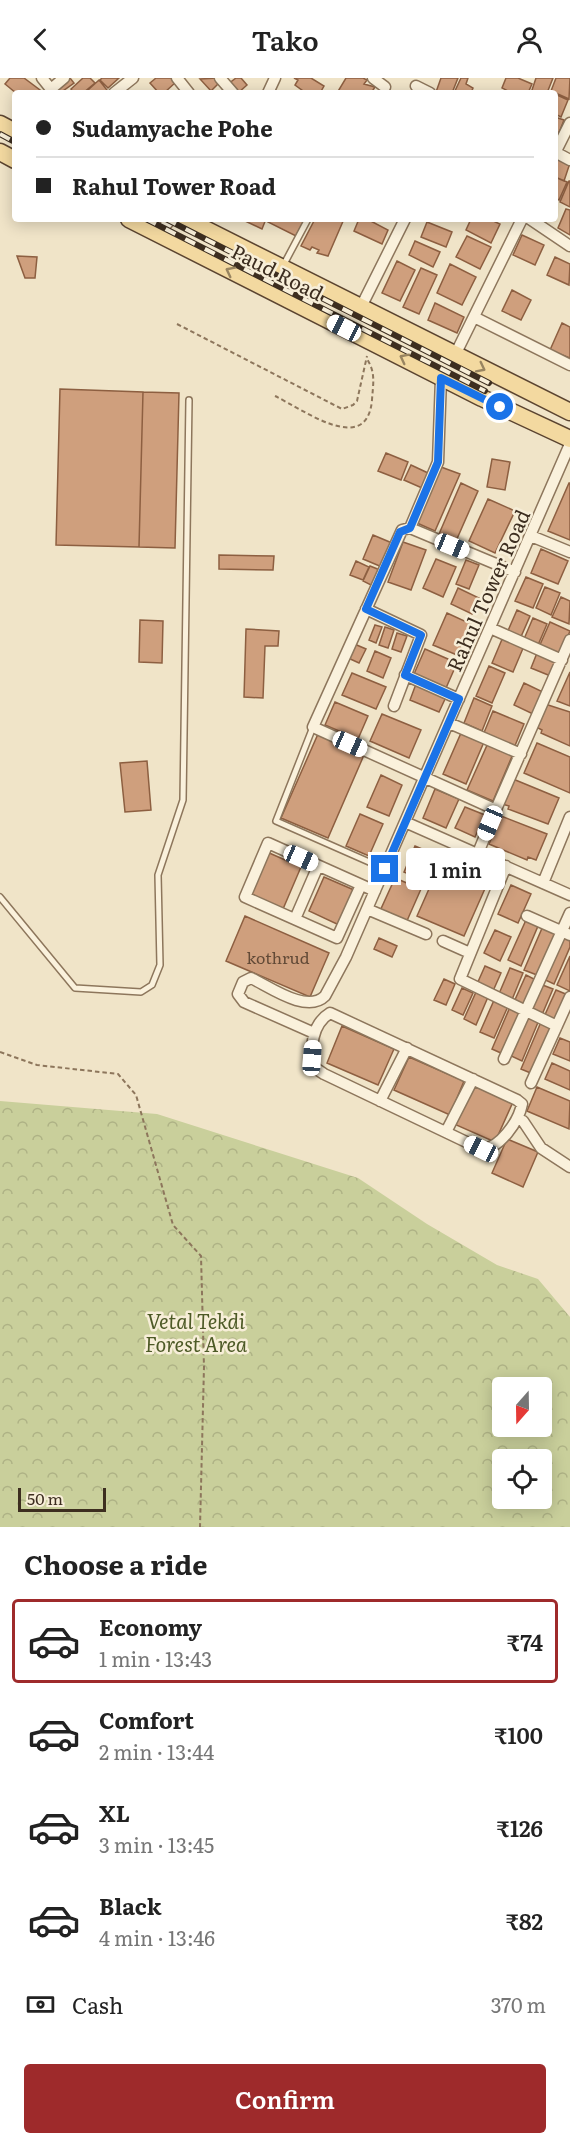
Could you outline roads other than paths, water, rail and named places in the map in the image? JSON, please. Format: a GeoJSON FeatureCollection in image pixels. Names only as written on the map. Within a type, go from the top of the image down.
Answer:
{"type":"FeatureCollection","features":[{"type":"Feature","properties":{"kind":"main road","name":"Paud Road"},"geometry":{"type":"LineString","coordinates":[[135,222],[441,378],[570,440]]}},
{"type":"Feature","properties":{"kind":"main road","name":"Paud Road"},"geometry":{"type":"LineString","coordinates":[[191,222],[570,412]]}},
{"type":"Feature","properties":{"kind":"street"},"geometry":{"type":"LineString","coordinates":[[42,78],[52,90]]}},
{"type":"Feature","properties":{"kind":"street"},"geometry":{"type":"LineString","coordinates":[[54,90],[64,78]]}},
{"type":"Feature","properties":{"kind":"street"},"geometry":{"type":"LineString","coordinates":[[123,90],[133,78]]}},
{"type":"Feature","properties":{"kind":"street"},"geometry":{"type":"LineString","coordinates":[[177,78],[187,90]]}},
{"type":"Feature","properties":{"kind":"street"},"geometry":{"type":"LineString","coordinates":[[220,78],[230,90]]}},
{"type":"Feature","properties":{"kind":"street"},"geometry":{"type":"LineString","coordinates":[[373,78],[385,87]]}},
{"type":"Feature","properties":{"kind":"street"},"geometry":{"type":"LineString","coordinates":[[416,86],[424,90]]}},
{"type":"Feature","properties":{"kind":"street"},"geometry":{"type":"LineString","coordinates":[[558,147],[570,123]]}},
{"type":"Feature","properties":{"kind":"street"},"geometry":{"type":"LineString","coordinates":[[158,234],[168,222]]}},
{"type":"Feature","properties":{"kind":"street"},"geometry":{"type":"LineString","coordinates":[[361,307],[404,222]]}},
{"type":"Feature","properties":{"kind":"street"},"geometry":{"type":"LineString","coordinates":[[455,355],[521,222]]}},
{"type":"Feature","properties":{"kind":"street"},"geometry":{"type":"LineString","coordinates":[[534,222],[570,246]]}},
{"type":"Feature","properties":{"kind":"street"},"geometry":{"type":"LineString","coordinates":[[474,317],[570,365]]}},
{"type":"Feature","properties":{"kind":"street"},"geometry":{"type":"LineString","coordinates":[[410,528],[438,462],[441,378]]}},
{"type":"Feature","properties":{"kind":"street","name":"Rahul Tower Road"},"geometry":{"type":"LineString","coordinates":[[314,1033],[244,1002],[238,994],[243,982],[251,978],[305,1003],[320,1000],[350,947],[570,444]]}},
{"type":"Feature","properties":{"kind":"street"},"geometry":{"type":"LineString","coordinates":[[497,807],[492,808],[313,727],[400,532],[410,528],[515,572]]}},
{"type":"Feature","properties":{"kind":"street"},"geometry":{"type":"LineString","coordinates":[[531,536],[570,552]]}},
{"type":"Feature","properties":{"kind":"street"},"geometry":{"type":"LineString","coordinates":[[366,609],[421,635],[394,706]]}},
{"type":"Feature","properties":{"kind":"street"},"geometry":{"type":"LineString","coordinates":[[490,628],[561,660]]}},
{"type":"Feature","properties":{"kind":"street"},"geometry":{"type":"LineString","coordinates":[[478,854],[570,640]]}},
{"type":"Feature","properties":{"kind":"street"},"geometry":{"type":"LineString","coordinates":[[405,675],[459,699]]}},
{"type":"Feature","properties":{"kind":"street"},"geometry":{"type":"LineString","coordinates":[[449,723],[521,754]]}},
{"type":"Feature","properties":{"kind":"street"},"geometry":{"type":"LineString","coordinates":[[543,883],[570,817]]}},
{"type":"Feature","properties":{"kind":"street"},"geometry":{"type":"LineString","coordinates":[[405,822],[570,895]]}},
{"type":"Feature","properties":{"kind":"street"},"geometry":{"type":"LineString","coordinates":[[361,885],[337,938],[245,897],[268,843],[375,891]]}},
{"type":"Feature","properties":{"kind":"street"},"geometry":{"type":"LineString","coordinates":[[295,919],[318,866]]}},
{"type":"Feature","properties":{"kind":"street"},"geometry":{"type":"LineString","coordinates":[[506,866],[460,979],[557,1026]]}},
{"type":"Feature","properties":{"kind":"street"},"geometry":{"type":"LineString","coordinates":[[367,909],[426,934]]}},
{"type":"Feature","properties":{"kind":"street"},"geometry":{"type":"LineString","coordinates":[[504,1059],[566,933],[570,913]]}},
{"type":"Feature","properties":{"kind":"street"},"geometry":{"type":"LineString","coordinates":[[527,916],[566,933]]}},
{"type":"Feature","properties":{"kind":"street"},"geometry":{"type":"LineString","coordinates":[[443,941],[470,953]]}},
{"type":"Feature","properties":{"kind":"street"},"geometry":{"type":"LineString","coordinates":[[531,1083],[570,997]]}},
{"type":"Feature","properties":{"kind":"street"},"geometry":{"type":"LineString","coordinates":[[330,1013],[517,1100],[522,1104],[521,1112],[496,1145],[489,1150],[481,1149],[315,1068],[312,1058],[314,1033],[330,1013]]}},
{"type":"Feature","properties":{"kind":"street"},"geometry":{"type":"LineString","coordinates":[[380,1101],[407,1048]]}},
{"type":"Feature","properties":{"kind":"street"},"geometry":{"type":"LineString","coordinates":[[446,1132],[473,1079]]}},
{"type":"Feature","properties":{"kind":"street"},"geometry":{"type":"LineString","coordinates":[[524,1121],[541,1148],[570,1167]]}},
{"type":"Feature","properties":{"kind":"lane"},"geometry":{"type":"LineString","coordinates":[[282,267],[306,222]]}},
{"type":"Feature","properties":{"kind":"lane"},"geometry":{"type":"LineString","coordinates":[[0,897],[75,988],[141,992],[152,985],[161,960],[158,875],[183,800],[189,400]]}},
{"type":"Feature","properties":{"kind":"lane"},"geometry":{"type":"LineString","coordinates":[[313,727],[276,821],[385,869]]}},
{"type":"Feature","properties":{"kind":"railway"},"geometry":{"type":"LineString","coordinates":[[0,134],[12,140]]}},
{"type":"Feature","properties":{"kind":"railway"},"geometry":{"type":"LineString","coordinates":[[152,222],[485,391]]}},
{"type":"Feature","properties":{"kind":"railway"},"geometry":{"type":"LineString","coordinates":[[172,222],[489,383]]}},
{"type":"Feature","properties":{"kind":"park label","name":"Vetal Tekdi Forest Area"},"geometry":{"type":"Point","coordinates":[196,1332]}}]}
